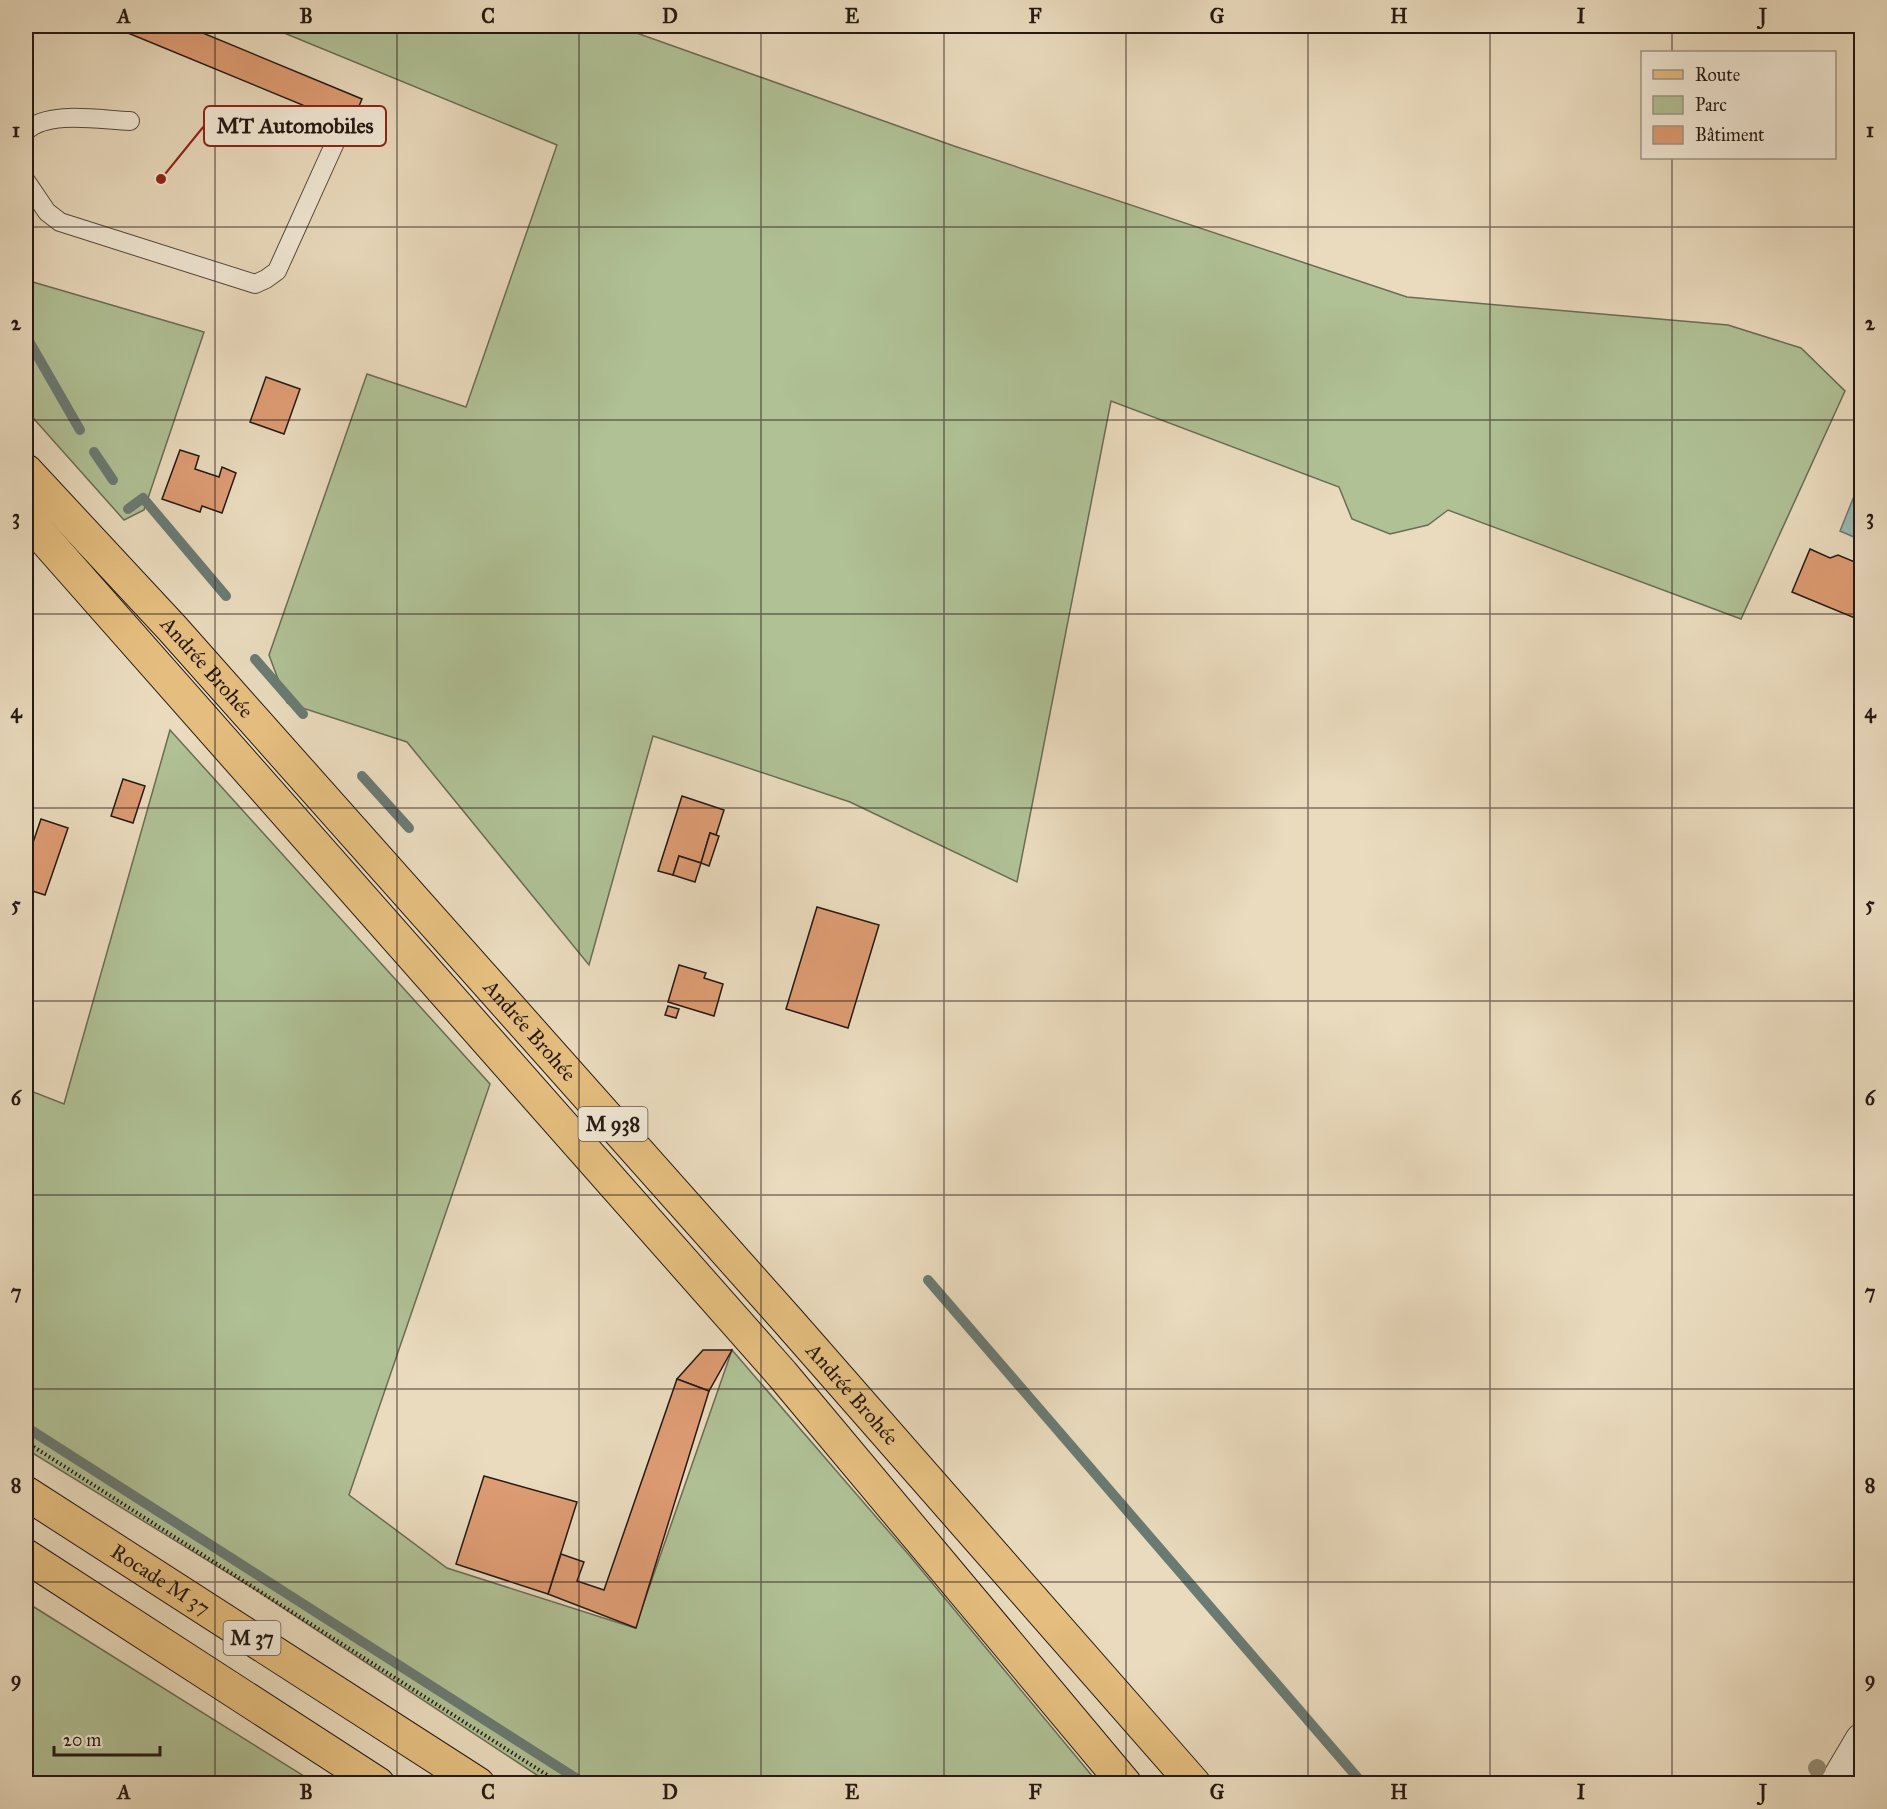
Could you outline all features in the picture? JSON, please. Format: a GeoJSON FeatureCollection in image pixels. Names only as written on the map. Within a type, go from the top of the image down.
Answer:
{"type":"FeatureCollection","features":[{"type":"Feature","properties":{"kind":"main road","name":"Andrée Brohée"},"geometry":{"type":"LineString","coordinates":[[26,471],[172,628],[789,1322],[1194,1784]]}},
{"type":"Feature","properties":{"kind":"main road","name":"Andrée Brohée"},"geometry":{"type":"LineString","coordinates":[[26,518],[782,1374],[1125,1784]]}},
{"type":"Feature","properties":{"kind":"main road","name":"Rocade M 37"},"geometry":{"type":"LineString","coordinates":[[26,1492],[478,1784]]}},
{"type":"Feature","properties":{"kind":"main road","name":"M 37"},"geometry":{"type":"LineString","coordinates":[[26,1556],[378,1784]]}},
{"type":"Feature","properties":{"kind":"street"},"geometry":{"type":"LineString","coordinates":[[1836,1784],[1862,1740]]}},
{"type":"Feature","properties":{"kind":"lane"},"geometry":{"type":"LineString","coordinates":[[26,131],[32,125],[52,118],[130,121]]}},
{"type":"Feature","properties":{"kind":"lane"},"geometry":{"type":"LineString","coordinates":[[26,181],[47,212],[60,222],[255,284],[277,271],[338,136]]}},
{"type":"Feature","properties":{"kind":"path"},"geometry":{"type":"LineString","coordinates":[[26,1442],[561,1784]]}},
{"type":"Feature","properties":{"kind":"green space"},"geometry":{"type":"Polygon","coordinates":[[[267,26],[617,26],[954,146],[1407,297],[1728,325],[1801,348],[1845,391],[1741,619],[1448,510],[1428,525],[1390,534],[1352,519],[1339,487],[1111,401],[1017,882],[850,802],[653,736],[589,965],[407,742],[287,703],[269,655],[367,374],[466,407],[557,145],[267,26]]]}},
{"type":"Feature","properties":{"kind":"green space"},"geometry":{"type":"Polygon","coordinates":[[[26,280],[204,332],[144,510],[124,520],[26,410],[26,280]]]}},
{"type":"Feature","properties":{"kind":"green space"},"geometry":{"type":"Polygon","coordinates":[[[170,730],[490,1084],[349,1495],[447,1568],[635,1628],[732,1350],[909,1555],[1098,1783],[549,1783],[259,1592],[26,1449],[26,1089],[64,1104],[170,730]]]}},
{"type":"Feature","properties":{"kind":"green space"},"geometry":{"type":"Polygon","coordinates":[[[26,1602],[315,1783],[26,1783],[26,1602]]]}},
{"type":"Feature","properties":{"kind":"water"},"geometry":{"type":"Polygon","coordinates":[[[1861,479],[1861,540],[1840,531],[1861,479]]]}},
{"type":"Feature","properties":{"kind":"building"},"geometry":{"type":"Polygon","coordinates":[[[111,26],[186,26],[362,99],[351,125],[111,26]]]}},
{"type":"Feature","properties":{"kind":"building"},"geometry":{"type":"Polygon","coordinates":[[[266,377],[300,389],[284,434],[250,422],[266,377]]]}},
{"type":"Feature","properties":{"kind":"building"},"geometry":{"type":"Polygon","coordinates":[[[180,450],[199,456],[195,469],[219,477],[222,467],[236,473],[222,513],[202,506],[200,512],[162,499],[180,450]]]}},
{"type":"Feature","properties":{"kind":"building"},"geometry":{"type":"Polygon","coordinates":[[[1810,549],[1830,558],[1838,555],[1855,562],[1858,570],[1862,571],[1862,621],[1792,592],[1810,549]]]}},
{"type":"Feature","properties":{"kind":"building"},"geometry":{"type":"Polygon","coordinates":[[[123,779],[145,786],[133,823],[111,816],[123,779]]]}},
{"type":"Feature","properties":{"kind":"building"},"geometry":{"type":"Polygon","coordinates":[[[682,796],[724,810],[716,835],[710,833],[701,863],[679,856],[673,875],[658,871],[682,796]]]}},
{"type":"Feature","properties":{"kind":"building"},"geometry":{"type":"Polygon","coordinates":[[[41,819],[68,828],[45,895],[26,889],[26,863],[41,819]]]}},
{"type":"Feature","properties":{"kind":"building"},"geometry":{"type":"Polygon","coordinates":[[[710,833],[719,836],[709,866],[701,863],[710,833]]]}},
{"type":"Feature","properties":{"kind":"building"},"geometry":{"type":"Polygon","coordinates":[[[679,856],[701,863],[695,882],[673,875],[679,856]]]}},
{"type":"Feature","properties":{"kind":"building"},"geometry":{"type":"Polygon","coordinates":[[[817,907],[879,925],[848,1028],[786,1009],[817,907]]]}},
{"type":"Feature","properties":{"kind":"building"},"geometry":{"type":"Polygon","coordinates":[[[679,965],[706,973],[704,978],[723,984],[714,1016],[668,1002],[679,965]]]}},
{"type":"Feature","properties":{"kind":"building"},"geometry":{"type":"Polygon","coordinates":[[[668,1006],[679,1009],[676,1018],[665,1015],[668,1006]]]}},
{"type":"Feature","properties":{"kind":"building"},"geometry":{"type":"Polygon","coordinates":[[[703,1350],[732,1350],[709,1391],[677,1379],[703,1350]]]}},
{"type":"Feature","properties":{"kind":"building"},"geometry":{"type":"Polygon","coordinates":[[[677,1379],[709,1391],[636,1628],[548,1594],[561,1554],[584,1562],[577,1581],[604,1590],[677,1379]]]}},
{"type":"Feature","properties":{"kind":"building"},"geometry":{"type":"Polygon","coordinates":[[[484,1476],[577,1502],[548,1594],[456,1564],[484,1476]]]}},
{"type":"Feature","properties":{"kind":"waterway"},"geometry":{"type":"LineString","coordinates":[[26,336],[80,430]]}},
{"type":"Feature","properties":{"kind":"waterway"},"geometry":{"type":"LineString","coordinates":[[94,452],[113,480]]}},
{"type":"Feature","properties":{"kind":"waterway"},"geometry":{"type":"LineString","coordinates":[[128,509],[143,498],[226,596]]}},
{"type":"Feature","properties":{"kind":"waterway"},"geometry":{"type":"LineString","coordinates":[[255,659],[303,714]]}},
{"type":"Feature","properties":{"kind":"waterway"},"geometry":{"type":"LineString","coordinates":[[362,776],[409,828]]}},
{"type":"Feature","properties":{"kind":"waterway"},"geometry":{"type":"LineString","coordinates":[[928,1280],[1363,1784]]}},
{"type":"Feature","properties":{"kind":"waterway"},"geometry":{"type":"LineString","coordinates":[[26,1427],[585,1784]]}},
{"type":"Feature","properties":{"kind":"place","name":"MT Automobiles"},"geometry":{"type":"Point","coordinates":[161,179]}}]}
